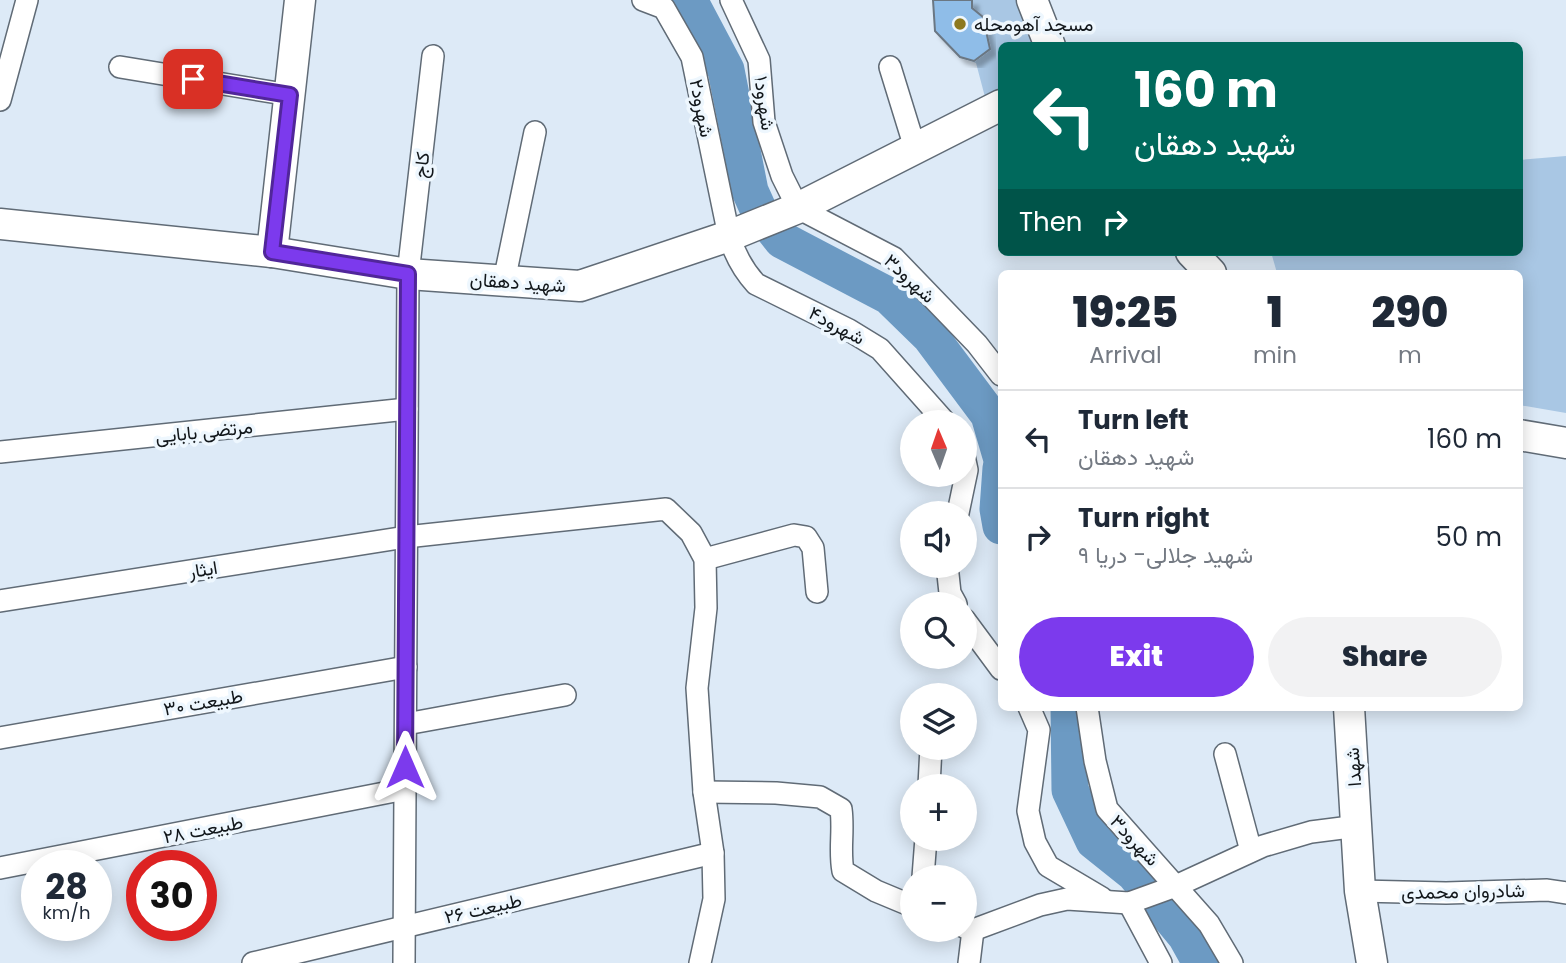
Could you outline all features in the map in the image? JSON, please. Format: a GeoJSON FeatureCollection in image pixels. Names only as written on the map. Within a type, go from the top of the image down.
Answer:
{"type":"FeatureCollection","features":[{"type":"Feature","properties":{"kind":"street"},"geometry":{"type":"LineString","coordinates":[[0,100],[27,0]]}},
{"type":"Feature","properties":{"kind":"street"},"geometry":{"type":"LineString","coordinates":[[272,252],[300,0]]}},
{"type":"Feature","properties":{"kind":"street","name":"شهرود۲"},"geometry":{"type":"LineString","coordinates":[[643,0],[664,8],[692,57],[729,236]]}},
{"type":"Feature","properties":{"kind":"street","name":"شهرود۱"},"geometry":{"type":"LineString","coordinates":[[731,0],[760,60],[764,122],[782,176],[799,208]]}},
{"type":"Feature","properties":{"kind":"street"},"geometry":{"type":"LineString","coordinates":[[1032,0],[1048,42]]}},
{"type":"Feature","properties":{"kind":"street","name":"کاج"},"geometry":{"type":"LineString","coordinates":[[404,963],[408,274],[433,56]]}},
{"type":"Feature","properties":{"kind":"street"},"geometry":{"type":"LineString","coordinates":[[120,67],[290,95]]}},
{"type":"Feature","properties":{"kind":"street"},"geometry":{"type":"LineString","coordinates":[[890,67],[915,148]]}},
{"type":"Feature","properties":{"kind":"street","name":"شهید دهقان"},"geometry":{"type":"LineString","coordinates":[[0,223],[272,252],[408,274],[580,286],[729,236],[799,208],[998,106]]}},
{"type":"Feature","properties":{"kind":"street"},"geometry":{"type":"LineString","coordinates":[[504,281],[535,132]]}},
{"type":"Feature","properties":{"kind":"street","name":"شهرود۳"},"geometry":{"type":"LineString","coordinates":[[799,208],[894,258],[977,344],[998,371]]}},
{"type":"Feature","properties":{"kind":"street","name":"شهرود۴"},"geometry":{"type":"LineString","coordinates":[[729,236],[736,257],[756,284],[849,330],[880,349],[934,410]]}},
{"type":"Feature","properties":{"kind":"street"},"geometry":{"type":"LineString","coordinates":[[1195,256],[1208,270]]}},
{"type":"Feature","properties":{"kind":"street","name":"مرتضی بابایی"},"geometry":{"type":"LineString","coordinates":[[0,452],[407,409]]}},
{"type":"Feature","properties":{"kind":"street"},"geometry":{"type":"LineString","coordinates":[[1523,436],[1566,443]]}},
{"type":"Feature","properties":{"kind":"street","name":"ایثار"},"geometry":{"type":"LineString","coordinates":[[0,600],[406,537],[666,509],[691,533],[705,559]]}},
{"type":"Feature","properties":{"kind":"street"},"geometry":{"type":"LineString","coordinates":[[700,963],[714,899],[713,853],[704,792],[697,688],[706,608],[705,559],[794,535],[806,537],[813,548],[817,592]]}},
{"type":"Feature","properties":{"kind":"street"},"geometry":{"type":"LineString","coordinates":[[977,637],[998,665]]}},
{"type":"Feature","properties":{"kind":"street","name":"طبیعت ۳۰"},"geometry":{"type":"LineString","coordinates":[[0,738],[406,667]]}},
{"type":"Feature","properties":{"kind":"street"},"geometry":{"type":"LineString","coordinates":[[405,724],[565,695]]}},
{"type":"Feature","properties":{"kind":"street"},"geometry":{"type":"LineString","coordinates":[[1031,711],[1039,730],[1028,811],[1040,854],[1048,866],[1107,901]]}},
{"type":"Feature","properties":{"kind":"street","name":"شهرود۳"},"geometry":{"type":"LineString","coordinates":[[1088,711],[1095,761],[1107,809],[1209,924],[1233,963]]}},
{"type":"Feature","properties":{"kind":"street","name":"شهدا"},"geometry":{"type":"LineString","coordinates":[[1349,711],[1360,891],[1372,963]]}},
{"type":"Feature","properties":{"kind":"street"},"geometry":{"type":"LineString","coordinates":[[1225,754],[1251,851]]}},
{"type":"Feature","properties":{"kind":"street","name":"طبیعت ۲۸"},"geometry":{"type":"LineString","coordinates":[[0,868],[405,789]]}},
{"type":"Feature","properties":{"kind":"street"},"geometry":{"type":"LineString","coordinates":[[704,792],[776,793],[820,797],[841,809],[844,831],[839,853],[843,871],[876,891],[900,901]]}},
{"type":"Feature","properties":{"kind":"street"},"geometry":{"type":"LineString","coordinates":[[977,926],[1066,899],[1129,903],[1176,886],[1251,851],[1311,832],[1357,826]]}},
{"type":"Feature","properties":{"kind":"street","name":"طبیعت ۲۶"},"geometry":{"type":"LineString","coordinates":[[253,963],[713,853]]}},
{"type":"Feature","properties":{"kind":"street","name":"شادروان محمدی"},"geometry":{"type":"LineString","coordinates":[[1360,891],[1446,893],[1548,890],[1566,893]]}},
{"type":"Feature","properties":{"kind":"street"},"geometry":{"type":"LineString","coordinates":[[1129,903],[1161,963]]}},
{"type":"Feature","properties":{"kind":"street"},"geometry":{"type":"LineString","coordinates":[[969,942],[969,963]]}},
{"type":"Feature","properties":{"kind":"shaded area"},"geometry":{"type":"Polygon","coordinates":[[[933,0],[1024,0],[1039,42],[998,42],[998,90],[985,97],[976,63],[960,57],[935,31],[933,0]]]}},
{"type":"Feature","properties":{"kind":"shaded area"},"geometry":{"type":"Polygon","coordinates":[[[1566,156],[1566,413],[1523,406],[1523,270],[1276,270],[1272,256],[1523,256],[1523,160],[1566,156]]]}},
{"type":"Feature","properties":{"kind":"building","name":"مسجد آهومحله"},"geometry":{"type":"Polygon","coordinates":[[[933,0],[972,0],[972,8],[983,17],[990,49],[974,61],[960,57],[935,31],[933,0]]]}},
{"type":"Feature","properties":{"kind":"waterway"},"geometry":{"type":"LineString","coordinates":[[689,0],[726,70],[750,191],[759,211],[782,240],[889,296],[930,336],[989,415],[998,446]]}},
{"type":"Feature","properties":{"kind":"waterway"},"geometry":{"type":"LineString","coordinates":[[1069,711],[1070,790],[1094,841],[1134,873],[1186,936],[1201,963]]}},
{"type":"Feature","properties":{"kind":"place","name":"مسجد آهومحله"},"geometry":{"type":"Point","coordinates":[960,24]}},
{"type":"Feature","properties":{"kind":"route"},"geometry":{"type":"LineString","coordinates":[[193,79],[290,95],[272,252],[408,274],[405,767]]}}]}
